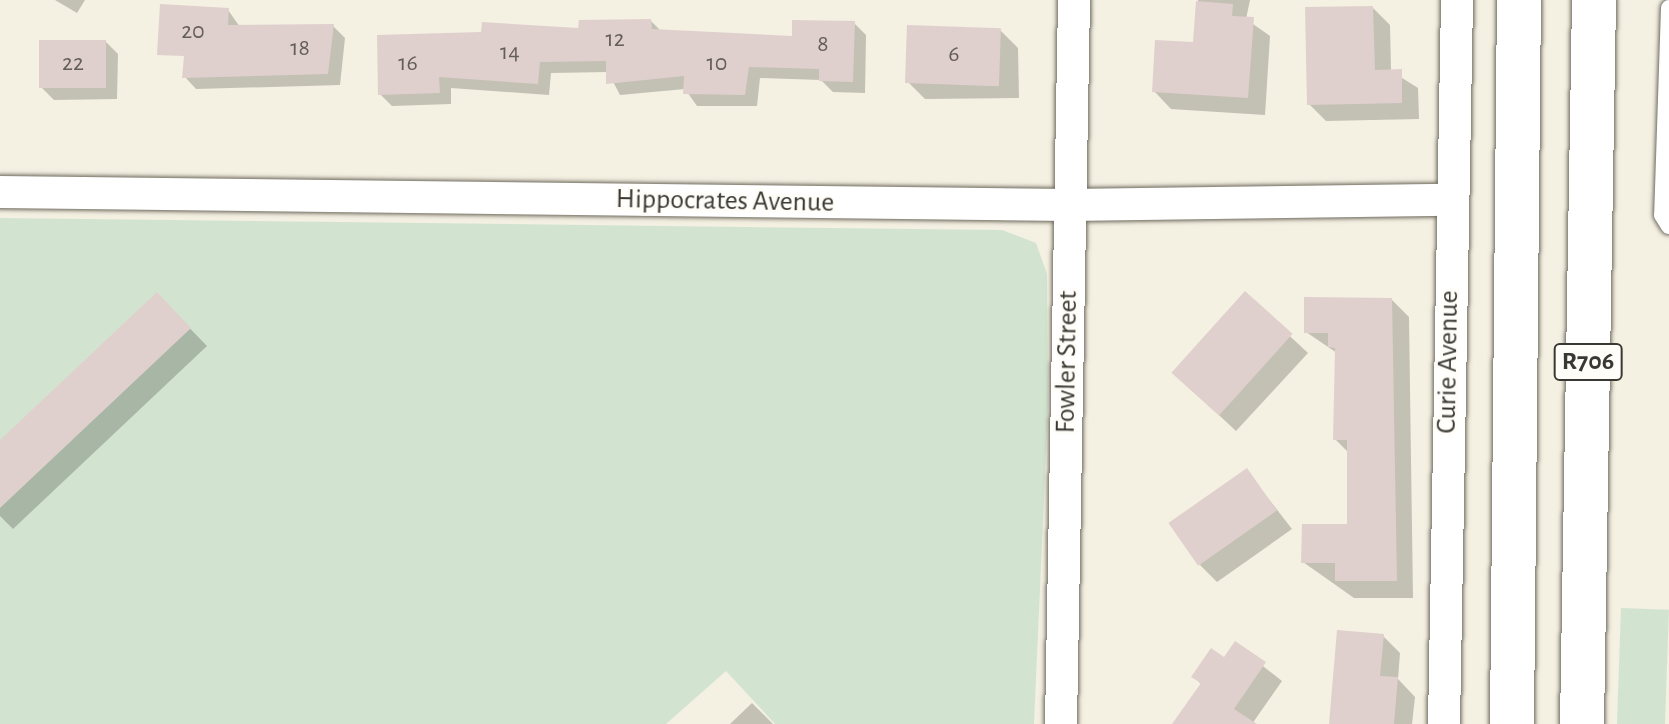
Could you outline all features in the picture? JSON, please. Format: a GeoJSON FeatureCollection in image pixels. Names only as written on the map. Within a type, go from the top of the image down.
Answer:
{"type":"FeatureCollection","features":[{"type":"Feature","properties":{"kind":"main road","name":"R706"},"geometry":{"type":"LineString","coordinates":[[1512,724],[1519,0]]}},
{"type":"Feature","properties":{"kind":"main road","name":"R706"},"geometry":{"type":"LineString","coordinates":[[1582,724],[1594,0]]}},
{"type":"Feature","properties":{"kind":"street","name":"Fowler Street"},"geometry":{"type":"LineString","coordinates":[[1061,724],[1074,0]]}},
{"type":"Feature","properties":{"kind":"street","name":"Curie Avenue"},"geometry":{"type":"LineString","coordinates":[[1444,724],[1449,200],[1457,0]]}},
{"type":"Feature","properties":{"kind":"street","name":"Hippocrates Avenue"},"geometry":{"type":"LineString","coordinates":[[0,192],[1069,205],[1449,200]]}},
{"type":"Feature","properties":{"kind":"lane"},"geometry":{"type":"LineString","coordinates":[[1669,8],[1662,215],[1669,226]]}},
{"type":"Feature","properties":{"kind":"green space"},"geometry":{"type":"Polygon","coordinates":[[[0,218],[1002,230],[1036,243],[1047,274],[1048,408],[1034,724],[775,724],[726,671],[666,724],[0,724],[0,218]]]}},
{"type":"Feature","properties":{"kind":"green space"},"geometry":{"type":"Polygon","coordinates":[[[1621,608],[1669,610],[1665,724],[1617,724],[1621,608]]]}},
{"type":"Feature","properties":{"kind":"building"},"geometry":{"type":"Polygon","coordinates":[[[1196,1],[1233,4],[1232,16],[1254,17],[1248,98],[1152,92],[1155,40],[1193,42],[1196,1]]]}},
{"type":"Feature","properties":{"kind":"building"},"geometry":{"type":"Polygon","coordinates":[[[160,4],[229,8],[228,25],[334,24],[328,74],[182,78],[184,56],[157,55],[160,4]]]}},
{"type":"Feature","properties":{"kind":"building"},"geometry":{"type":"Polygon","coordinates":[[[1373,6],[1375,70],[1402,69],[1402,103],[1307,105],[1305,7],[1373,6]]]}},
{"type":"Feature","properties":{"kind":"building"},"geometry":{"type":"Polygon","coordinates":[[[651,19],[652,29],[792,36],[792,20],[855,21],[853,82],[819,81],[819,69],[749,67],[745,95],[683,94],[684,76],[606,84],[606,61],[540,62],[538,84],[439,77],[440,93],[378,95],[377,35],[481,32],[482,22],[578,28],[579,20],[651,19]]]}},
{"type":"Feature","properties":{"kind":"building"},"geometry":{"type":"Polygon","coordinates":[[[907,25],[1001,28],[999,86],[905,83],[907,25]]]}},
{"type":"Feature","properties":{"kind":"building"},"geometry":{"type":"Polygon","coordinates":[[[39,40],[106,40],[106,88],[39,88],[39,40]]]}},
{"type":"Feature","properties":{"kind":"building"},"geometry":{"type":"Polygon","coordinates":[[[1245,291],[1293,334],[1219,416],[1171,373],[1245,291]]]}},
{"type":"Feature","properties":{"kind":"building"},"geometry":{"type":"Polygon","coordinates":[[[157,292],[191,328],[0,508],[0,440],[157,292]]]}},
{"type":"Feature","properties":{"kind":"building"},"geometry":{"type":"Polygon","coordinates":[[[1304,297],[1392,298],[1397,581],[1335,581],[1335,563],[1301,563],[1302,524],[1347,524],[1347,440],[1333,440],[1335,348],[1328,347],[1328,333],[1304,333],[1304,297]]]}},
{"type":"Feature","properties":{"kind":"building"},"geometry":{"type":"Polygon","coordinates":[[[1247,468],[1277,511],[1198,566],[1168,523],[1247,468]]]}},
{"type":"Feature","properties":{"kind":"building"},"geometry":{"type":"Polygon","coordinates":[[[1337,630],[1384,634],[1380,676],[1398,677],[1394,724],[1329,724],[1337,630]]]}},
{"type":"Feature","properties":{"kind":"building"},"geometry":{"type":"Polygon","coordinates":[[[1235,641],[1266,662],[1234,709],[1257,724],[1172,724],[1201,683],[1191,677],[1211,648],[1224,657],[1235,641]]]}}]}
